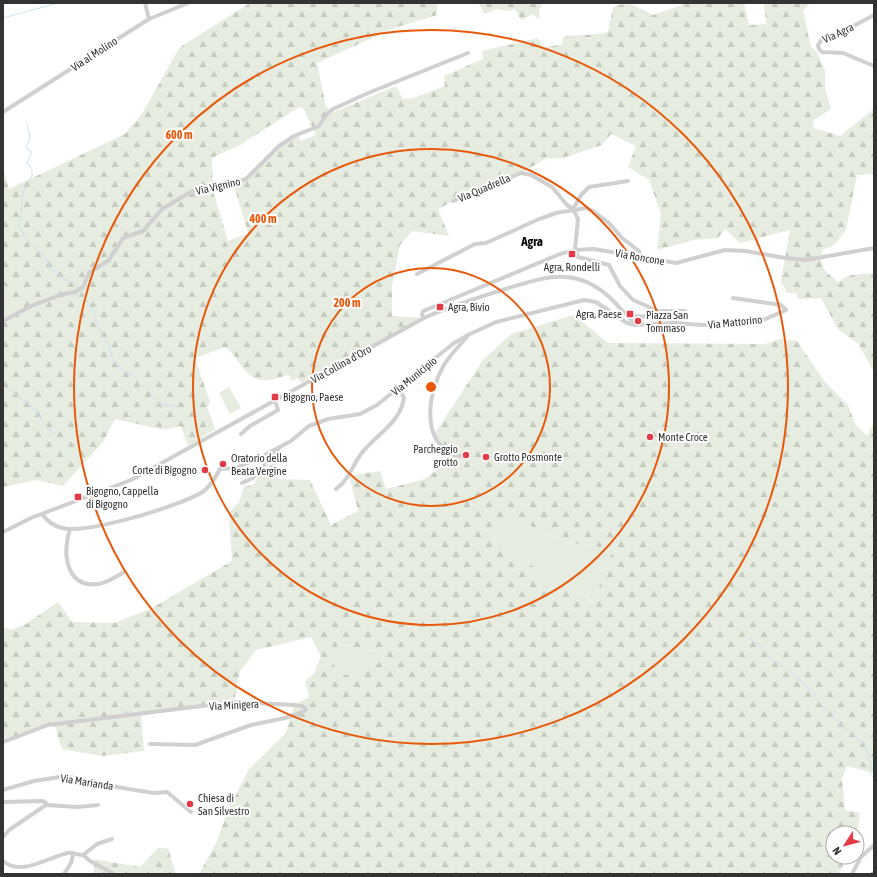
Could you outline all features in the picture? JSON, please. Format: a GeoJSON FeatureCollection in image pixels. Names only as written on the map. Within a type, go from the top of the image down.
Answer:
{"type":"FeatureCollection","features":[{"type":"Feature","properties":{"kind":"street"},"geometry":{"type":"LineString","coordinates":[[145,3],[149,19]]}},
{"type":"Feature","properties":{"kind":"street","name":"Via al Molino"},"geometry":{"type":"LineString","coordinates":[[3,112],[149,19],[188,3]]}},
{"type":"Feature","properties":{"kind":"street","name":"Via Agra"},"geometry":{"type":"LineString","coordinates":[[874,15],[840,33],[822,39],[818,45],[822,52],[837,52],[874,66]]}},
{"type":"Feature","properties":{"kind":"street","name":"Via Vignino"},"geometry":{"type":"LineString","coordinates":[[3,321],[31,306],[63,294],[75,292],[81,288],[89,273],[109,260],[123,238],[143,231],[162,209],[194,190],[218,188],[246,179],[279,146],[298,134],[319,126],[327,114],[346,102],[468,53]]}},
{"type":"Feature","properties":{"kind":"street","name":"Via Quadrella"},"geometry":{"type":"LineString","coordinates":[[453,201],[521,173],[531,175],[552,187],[573,210]]}},
{"type":"Feature","properties":{"kind":"street"},"geometry":{"type":"LineString","coordinates":[[573,210],[581,195],[589,187],[628,181]]}},
{"type":"Feature","properties":{"kind":"street"},"geometry":{"type":"LineString","coordinates":[[417,274],[475,244],[486,243],[549,215],[586,208],[593,210],[640,251],[640,256]]}},
{"type":"Feature","properties":{"kind":"street"},"geometry":{"type":"LineString","coordinates":[[573,210],[578,220],[575,250],[578,257],[609,266],[620,286],[633,300],[663,312],[675,321]]}},
{"type":"Feature","properties":{"kind":"street","name":"Via Roncone"},"geometry":{"type":"LineString","coordinates":[[424,318],[422,315],[423,311],[428,308],[560,254],[575,250],[594,248],[676,262],[716,251],[730,249],[806,260],[874,248]]}},
{"type":"Feature","properties":{"kind":"street","name":"Via Collina d'Oro"},"geometry":{"type":"LineString","coordinates":[[3,532],[42,514],[119,486],[424,318],[452,306],[540,278],[565,276],[590,282],[603,291],[635,325]]}},
{"type":"Feature","properties":{"kind":"street","name":"Via Mattorino"},"geometry":{"type":"LineString","coordinates":[[635,325],[675,323],[703,325],[761,321],[786,310],[781,305],[732,298]]}},
{"type":"Feature","properties":{"kind":"street","name":"Via Municipio"},"geometry":{"type":"LineString","coordinates":[[70,529],[87,527],[151,513],[204,490],[220,469],[240,466],[279,448],[309,426],[328,419],[366,412],[399,388],[454,343],[496,322],[587,300],[596,302],[627,323],[635,325]]}},
{"type":"Feature","properties":{"kind":"street"},"geometry":{"type":"LineString","coordinates":[[635,325],[636,316],[653,317],[663,312],[685,311]]}},
{"type":"Feature","properties":{"kind":"street"},"geometry":{"type":"LineString","coordinates":[[466,458],[452,453],[436,439],[432,430],[431,405],[436,380],[444,365],[470,334]]}},
{"type":"Feature","properties":{"kind":"street"},"geometry":{"type":"LineString","coordinates":[[336,489],[345,482],[361,455],[397,416],[404,398],[399,388]]}},
{"type":"Feature","properties":{"kind":"street"},"geometry":{"type":"LineString","coordinates":[[240,434],[250,426],[278,410],[275,401]]}},
{"type":"Feature","properties":{"kind":"street"},"geometry":{"type":"LineString","coordinates":[[242,483],[253,478],[279,448]]}},
{"type":"Feature","properties":{"kind":"street"},"geometry":{"type":"LineString","coordinates":[[42,514],[47,520],[55,525],[70,529],[67,537],[66,558],[70,571],[76,578],[90,584],[98,584],[124,572]]}},
{"type":"Feature","properties":{"kind":"street","name":"Via Minigera"},"geometry":{"type":"LineString","coordinates":[[3,742],[41,726],[234,702],[294,705],[304,707],[306,709],[303,712],[285,718],[251,725],[195,745],[150,744]]}},
{"type":"Feature","properties":{"kind":"street","name":"Via Marianda"},"geometry":{"type":"LineString","coordinates":[[3,790],[34,781],[66,776],[99,784],[154,793],[166,792],[172,796],[175,801],[191,812]]}},
{"type":"Feature","properties":{"kind":"street"},"geometry":{"type":"LineString","coordinates":[[3,802],[42,800],[46,803],[46,805]]}},
{"type":"Feature","properties":{"kind":"street"},"geometry":{"type":"LineString","coordinates":[[3,837],[9,830],[46,805],[73,807],[98,805]]}},
{"type":"Feature","properties":{"kind":"street"},"geometry":{"type":"LineString","coordinates":[[83,855],[98,844],[112,839]]}},
{"type":"Feature","properties":{"kind":"street"},"geometry":{"type":"LineString","coordinates":[[852,874],[861,857],[874,845]]}},
{"type":"Feature","properties":{"kind":"street"},"geometry":{"type":"LineString","coordinates":[[3,862],[14,868],[20,868],[69,853],[83,855],[90,861],[114,874]]}},
{"type":"Feature","properties":{"kind":"street"},"geometry":{"type":"LineString","coordinates":[[64,874],[71,863],[72,854]]}},
{"type":"Feature","properties":{"kind":"green space"},"geometry":{"type":"Polygon","coordinates":[[[250,3],[437,3],[437,15],[394,28],[317,63],[326,107],[334,112],[396,86],[403,99],[414,98],[445,86],[444,76],[483,59],[482,51],[538,38],[543,47],[562,45],[563,37],[608,32],[613,7],[618,5],[624,4],[634,6],[653,15],[687,3],[744,3],[749,25],[766,24],[764,3],[810,3],[803,11],[811,47],[817,52],[825,71],[825,88],[831,109],[813,121],[814,128],[840,136],[874,109],[874,174],[857,175],[846,230],[834,245],[822,250],[821,261],[824,269],[838,282],[845,277],[860,274],[874,274],[874,372],[858,344],[838,329],[821,298],[799,299],[796,293],[787,293],[781,281],[790,230],[740,243],[725,229],[718,238],[694,240],[657,250],[661,214],[649,180],[628,167],[636,146],[611,134],[602,145],[563,158],[547,158],[521,173],[471,192],[438,209],[449,236],[412,231],[400,245],[392,286],[392,316],[424,318],[301,383],[298,378],[292,381],[289,375],[268,380],[255,378],[245,371],[230,351],[225,347],[195,358],[210,402],[207,407],[215,429],[188,446],[181,426],[164,430],[115,419],[103,442],[63,486],[36,480],[3,487],[3,321],[22,311],[3,283],[3,168],[9,189],[125,134],[142,114],[179,48],[250,3]],[[299,107],[240,145],[212,158],[213,191],[228,241],[248,233],[233,182],[246,179],[279,146],[298,134],[301,141],[316,135],[303,108],[299,107]]]}},
{"type":"Feature","properties":{"kind":"green space"},"geometry":{"type":"Polygon","coordinates":[[[479,3],[543,3],[539,10],[539,19],[532,14],[522,20],[515,9],[508,11],[497,9],[484,14],[479,3]]]}},
{"type":"Feature","properties":{"kind":"green space"},"geometry":{"type":"Polygon","coordinates":[[[3,283],[22,311],[3,321],[3,283]]]}},
{"type":"Feature","properties":{"kind":"green space"},"geometry":{"type":"Polygon","coordinates":[[[574,315],[608,343],[765,344],[780,339],[797,341],[825,382],[848,405],[855,424],[867,436],[874,422],[874,773],[847,766],[842,779],[845,810],[860,813],[858,825],[825,825],[825,865],[843,865],[839,874],[199,874],[217,841],[227,813],[249,769],[286,733],[294,705],[309,697],[305,681],[314,674],[321,656],[311,637],[256,650],[240,671],[234,702],[141,714],[144,751],[103,756],[62,749],[55,727],[48,725],[3,742],[3,627],[11,630],[26,624],[58,602],[72,622],[114,623],[152,608],[232,561],[229,513],[239,502],[244,487],[254,484],[258,476],[276,461],[277,479],[310,480],[331,525],[358,511],[349,476],[380,471],[386,489],[425,479],[451,459],[435,433],[483,360],[511,334],[574,315]],[[506,515],[493,542],[533,566],[547,586],[561,591],[577,591],[593,603],[612,553],[594,545],[568,543],[506,515]],[[338,644],[333,662],[338,676],[361,673],[384,659],[377,651],[338,644]]]}},
{"type":"Feature","properties":{"kind":"green space"},"geometry":{"type":"Polygon","coordinates":[[[229,387],[241,408],[230,414],[219,393],[229,387]]]}},
{"type":"Feature","properties":{"kind":"green space"},"geometry":{"type":"Polygon","coordinates":[[[506,515],[568,543],[594,545],[612,553],[594,603],[577,591],[561,591],[547,586],[533,566],[493,542],[506,515]]]}},
{"type":"Feature","properties":{"kind":"green space"},"geometry":{"type":"Polygon","coordinates":[[[338,644],[377,651],[384,659],[361,673],[337,676],[333,662],[338,644]]]}},
{"type":"Feature","properties":{"kind":"green space"},"geometry":{"type":"Polygon","coordinates":[[[158,848],[168,848],[176,874],[94,874],[94,859],[140,867],[158,848]]]}},
{"type":"Feature","properties":{"kind":"waterway"},"geometry":{"type":"LineString","coordinates":[[3,18],[58,3]]}},
{"type":"Feature","properties":{"kind":"waterway"},"geometry":{"type":"LineString","coordinates":[[27,124],[30,138],[26,148],[32,152],[27,163],[32,169],[32,176],[23,192],[19,227],[31,244],[46,258],[50,268],[64,279],[72,282],[79,289]]}},
{"type":"Feature","properties":{"kind":"waterway"},"geometry":{"type":"LineString","coordinates":[[81,291],[93,311],[98,327],[109,345],[113,361],[126,374],[132,374],[154,397],[157,403],[178,407]]}},
{"type":"Feature","properties":{"kind":"waterway"},"geometry":{"type":"LineString","coordinates":[[6,387],[33,408],[50,431],[55,433]]}},
{"type":"Feature","properties":{"kind":"waterway"},"geometry":{"type":"LineString","coordinates":[[748,638],[762,646],[771,660],[779,663],[801,681],[813,693],[821,705],[832,714],[834,719],[865,745],[871,766],[870,774],[874,778]]}},
{"type":"Feature","properties":{"kind":"place","name":"Agra, Rondelli"},"geometry":{"type":"Point","coordinates":[572,254]}},
{"type":"Feature","properties":{"kind":"place","name":"Agra, Bivio"},"geometry":{"type":"Point","coordinates":[440,307]}},
{"type":"Feature","properties":{"kind":"place","name":"Agra, Paese"},"geometry":{"type":"Point","coordinates":[630,314]}},
{"type":"Feature","properties":{"kind":"place","name":"Piazza San Tommaso"},"geometry":{"type":"Point","coordinates":[638,321]}},
{"type":"Feature","properties":{"kind":"place","name":"Bigogno, Paese"},"geometry":{"type":"Point","coordinates":[275,397]}},
{"type":"Feature","properties":{"kind":"place","name":"Monte Croce"},"geometry":{"type":"Point","coordinates":[650,437]}},
{"type":"Feature","properties":{"kind":"place","name":"Parcheggio grotto"},"geometry":{"type":"Point","coordinates":[466,455]}},
{"type":"Feature","properties":{"kind":"place","name":"Grotto Posmonte"},"geometry":{"type":"Point","coordinates":[486,457]}},
{"type":"Feature","properties":{"kind":"place","name":"Oratorio della Beata Vergine"},"geometry":{"type":"Point","coordinates":[223,464]}},
{"type":"Feature","properties":{"kind":"place","name":"Corte di Bigogno"},"geometry":{"type":"Point","coordinates":[205,470]}},
{"type":"Feature","properties":{"kind":"place","name":"Bigogno, Cappella di Bigogno"},"geometry":{"type":"Point","coordinates":[78,497]}},
{"type":"Feature","properties":{"kind":"place","name":"Chiesa di San Silvestro"},"geometry":{"type":"Point","coordinates":[190,804]}},
{"type":"Feature","properties":{"kind":"district","name":"Agra"},"geometry":{"type":"Point","coordinates":[532,241]}}]}
